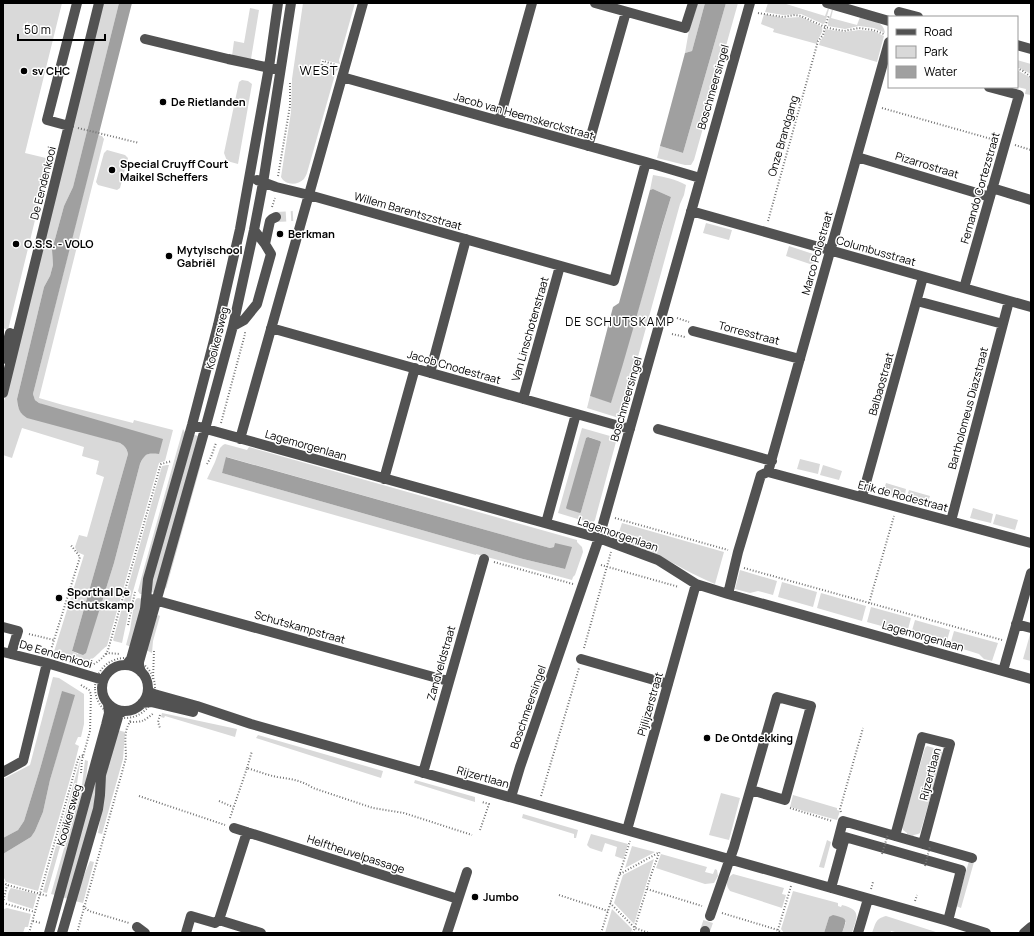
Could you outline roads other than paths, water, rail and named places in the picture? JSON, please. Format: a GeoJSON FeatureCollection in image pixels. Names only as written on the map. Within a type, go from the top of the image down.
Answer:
{"type":"FeatureCollection","features":[{"type":"Feature","properties":{"kind":"street"},"geometry":{"type":"LineString","coordinates":[[69,126],[47,120],[76,3]]}},
{"type":"Feature","properties":{"kind":"street","name":"De Eendenkooi"},"geometry":{"type":"LineString","coordinates":[[3,392],[99,3]]}},
{"type":"Feature","properties":{"kind":"street","name":"Kooikersweg"},"geometry":{"type":"LineString","coordinates":[[126,665],[131,659],[145,609],[148,579],[192,425],[240,229],[269,67],[278,3]]}},
{"type":"Feature","properties":{"kind":"street","name":"Kooikersweg"},"geometry":{"type":"LineString","coordinates":[[141,672],[139,662],[233,326],[263,183],[291,3]]}},
{"type":"Feature","properties":{"kind":"street"},"geometry":{"type":"LineString","coordinates":[[240,438],[271,328],[298,216],[309,195],[363,3]]}},
{"type":"Feature","properties":{"kind":"street"},"geometry":{"type":"LineString","coordinates":[[499,121],[532,3]]}},
{"type":"Feature","properties":{"kind":"street"},"geometry":{"type":"LineString","coordinates":[[595,3],[685,28],[693,3]]}},
{"type":"Feature","properties":{"kind":"street"},"geometry":{"type":"LineString","coordinates":[[829,4],[888,21]]}},
{"type":"Feature","properties":{"kind":"street","name":"Boschmeersingel"},"geometry":{"type":"LineString","coordinates":[[511,797],[606,515],[749,7]]}},
{"type":"Feature","properties":{"kind":"street"},"geometry":{"type":"LineString","coordinates":[[899,11],[915,16]]}},
{"type":"Feature","properties":{"kind":"street"},"geometry":{"type":"LineString","coordinates":[[588,146],[626,12]]}},
{"type":"Feature","properties":{"kind":"street"},"geometry":{"type":"LineString","coordinates":[[145,39],[281,70]]}},
{"type":"Feature","properties":{"kind":"street"},"geometry":{"type":"LineString","coordinates":[[1018,45],[1031,49]]}},
{"type":"Feature","properties":{"kind":"street","name":"Marco Polostraat"},"geometry":{"type":"LineString","coordinates":[[728,594],[738,552],[761,475],[768,472],[772,461],[857,157],[887,59]]}},
{"type":"Feature","properties":{"kind":"street","name":"Jacob van Heemskerckstraat"},"geometry":{"type":"LineString","coordinates":[[342,77],[700,178]]}},
{"type":"Feature","properties":{"kind":"street","name":"Fernando Cortezstraat"},"geometry":{"type":"LineString","coordinates":[[964,288],[1019,95],[993,88]]}},
{"type":"Feature","properties":{"kind":"street","name":"Pizarrostraat"},"geometry":{"type":"LineString","coordinates":[[857,157],[991,192],[1031,200]]}},
{"type":"Feature","properties":{"kind":"street"},"geometry":{"type":"LineString","coordinates":[[560,266],[614,281],[646,162]]}},
{"type":"Feature","properties":{"kind":"street","name":"Willem Barentszstraat"},"geometry":{"type":"LineString","coordinates":[[250,177],[276,187],[560,266]]}},
{"type":"Feature","properties":{"kind":"street","name":"Columbusstraat"},"geometry":{"type":"LineString","coordinates":[[691,211],[1031,307]]}},
{"type":"Feature","properties":{"kind":"street"},"geometry":{"type":"LineString","coordinates":[[265,244],[270,221],[272,218],[276,217]]}},
{"type":"Feature","properties":{"kind":"street"},"geometry":{"type":"LineString","coordinates":[[233,326],[244,320],[257,304],[271,254],[254,230]]}},
{"type":"Feature","properties":{"kind":"street"},"geometry":{"type":"LineString","coordinates":[[430,373],[466,240]]}},
{"type":"Feature","properties":{"kind":"street","name":"Van Linschotenstraat"},"geometry":{"type":"LineString","coordinates":[[523,399],[560,266]]}},
{"type":"Feature","properties":{"kind":"street","name":"Balbaostraat"},"geometry":{"type":"LineString","coordinates":[[862,497],[923,277]]}},
{"type":"Feature","properties":{"kind":"street"},"geometry":{"type":"LineString","coordinates":[[917,301],[1003,324]]}},
{"type":"Feature","properties":{"kind":"street","name":"Bartholomeus Diazstraat"},"geometry":{"type":"LineString","coordinates":[[951,522],[1009,301]]}},
{"type":"Feature","properties":{"kind":"street","name":"Jacob Cnodestraat"},"geometry":{"type":"LineString","coordinates":[[271,328],[630,429]]}},
{"type":"Feature","properties":{"kind":"street","name":"Torresstraat"},"geometry":{"type":"LineString","coordinates":[[693,331],[800,359]]}},
{"type":"Feature","properties":{"kind":"street"},"geometry":{"type":"LineString","coordinates":[[3,359],[10,333]]}},
{"type":"Feature","properties":{"kind":"street"},"geometry":{"type":"LineString","coordinates":[[384,479],[415,368]]}},
{"type":"Feature","properties":{"kind":"street"},"geometry":{"type":"LineString","coordinates":[[546,523],[576,414]]}},
{"type":"Feature","properties":{"kind":"street","name":"Lagemorgenlaan"},"geometry":{"type":"LineString","coordinates":[[192,425],[599,538],[658,560],[695,588],[728,594],[1031,679]]}},
{"type":"Feature","properties":{"kind":"street"},"geometry":{"type":"LineString","coordinates":[[658,429],[772,461]]}},
{"type":"Feature","properties":{"kind":"street","name":"Erik de Rodestraat"},"geometry":{"type":"LineString","coordinates":[[768,472],[1031,543]]}},
{"type":"Feature","properties":{"kind":"street","name":"Zandveldstraat"},"geometry":{"type":"LineString","coordinates":[[422,772],[484,559]]}},
{"type":"Feature","properties":{"kind":"street"},"geometry":{"type":"LineString","coordinates":[[1003,671],[1031,573]]}},
{"type":"Feature","properties":{"kind":"street","name":"Pijlijzerstraat"},"geometry":{"type":"LineString","coordinates":[[630,831],[668,684],[695,588]]}},
{"type":"Feature","properties":{"kind":"street","name":"Schutskampstraat"},"geometry":{"type":"LineString","coordinates":[[146,597],[448,681]]}},
{"type":"Feature","properties":{"kind":"street"},"geometry":{"type":"LineString","coordinates":[[1016,624],[1031,628]]}},
{"type":"Feature","properties":{"kind":"street"},"geometry":{"type":"LineString","coordinates":[[3,627],[18,631],[7,653]]}},
{"type":"Feature","properties":{"kind":"street","name":"De Eendenkooi"},"geometry":{"type":"LineString","coordinates":[[7,653],[47,663],[103,680]]}},
{"type":"Feature","properties":{"kind":"street"},"geometry":{"type":"LineString","coordinates":[[581,659],[668,684]]}},
{"type":"Feature","properties":{"kind":"street"},"geometry":{"type":"LineString","coordinates":[[3,772],[23,761],[47,663]]}},
{"type":"Feature","properties":{"kind":"street"},"geometry":{"type":"LineString","coordinates":[[126,665],[137,668],[141,672],[145,677],[148,689],[142,703],[132,710],[124,711],[118,710],[108,704],[103,695],[102,688],[103,680],[109,671],[126,665]]}},
{"type":"Feature","properties":{"kind":"street","name":"Rijzertlaan"},"geometry":{"type":"LineString","coordinates":[[148,689],[149,692],[154,694],[197,706],[231,718],[986,933]]}},
{"type":"Feature","properties":{"kind":"street"},"geometry":{"type":"LineString","coordinates":[[710,916],[734,847],[750,790],[777,697],[811,706],[785,800],[750,790]]}},
{"type":"Feature","properties":{"kind":"street","name":"Rijzertlaan"},"geometry":{"type":"LineString","coordinates":[[142,703],[151,702],[231,718]]}},
{"type":"Feature","properties":{"kind":"street","name":"Kooikersweg"},"geometry":{"type":"LineString","coordinates":[[49,933],[106,725],[109,713],[108,704]]}},
{"type":"Feature","properties":{"kind":"street","name":"Kooikersweg"},"geometry":{"type":"LineString","coordinates":[[62,933],[98,809],[101,775],[119,714],[124,711]]}},
{"type":"Feature","properties":{"kind":"street","name":"Rijzertlaan"},"geometry":{"type":"LineString","coordinates":[[892,835],[922,737],[950,744],[927,845]]}},
{"type":"Feature","properties":{"kind":"street"},"geometry":{"type":"LineString","coordinates":[[828,887],[843,822],[972,858]]}},
{"type":"Feature","properties":{"kind":"street","name":"Helftheuvelpassage"},"geometry":{"type":"LineString","coordinates":[[231,827],[458,900]]}},
{"type":"Feature","properties":{"kind":"street"},"geometry":{"type":"LineString","coordinates":[[186,933],[191,916],[215,923],[219,920],[247,832]]}},
{"type":"Feature","properties":{"kind":"street"},"geometry":{"type":"LineString","coordinates":[[828,887],[844,837],[954,868],[961,870],[948,921]]}},
{"type":"Feature","properties":{"kind":"street"},"geometry":{"type":"LineString","coordinates":[[448,933],[467,872]]}},
{"type":"Feature","properties":{"kind":"street"},"geometry":{"type":"LineString","coordinates":[[858,933],[868,899]]}},
{"type":"Feature","properties":{"kind":"street"},"geometry":{"type":"LineString","coordinates":[[219,920],[261,933]]}},
{"type":"Feature","properties":{"kind":"street"},"geometry":{"type":"LineString","coordinates":[[1024,933],[1031,927]]}},
{"type":"Feature","properties":{"kind":"water"},"geometry":{"type":"Polygon","coordinates":[[[119,3],[132,3],[33,394],[35,400],[39,403],[163,439],[159,454],[147,454],[140,464],[114,563],[86,653],[83,655],[72,651],[128,452],[120,443],[27,418],[19,410],[17,399],[44,287],[50,276],[53,265],[52,250],[64,206],[73,187],[119,3]]]}},
{"type":"Feature","properties":{"kind":"water"},"geometry":{"type":"Polygon","coordinates":[[[705,3],[726,3],[683,153],[660,146],[685,53],[692,51],[705,3]]]}},
{"type":"Feature","properties":{"kind":"water"},"geometry":{"type":"Polygon","coordinates":[[[653,189],[671,197],[611,403],[590,396],[613,307],[619,303],[650,190],[653,189]]]}},
{"type":"Feature","properties":{"kind":"water"},"geometry":{"type":"Polygon","coordinates":[[[588,437],[601,442],[580,513],[566,508],[586,438],[588,437]]]}},
{"type":"Feature","properties":{"kind":"water"},"geometry":{"type":"Polygon","coordinates":[[[226,457],[550,548],[554,547],[555,543],[572,547],[565,569],[523,559],[222,473],[226,457]]]}},
{"type":"Feature","properties":{"kind":"water"},"geometry":{"type":"Polygon","coordinates":[[[62,691],[75,695],[50,780],[43,812],[31,837],[3,854],[3,838],[18,830],[24,821],[62,691]]]}},
{"type":"Feature","properties":{"kind":"water"},"geometry":{"type":"Polygon","coordinates":[[[833,915],[844,918],[845,920],[842,933],[824,933],[829,917],[833,915]]]}},
{"type":"Feature","properties":{"kind":"tunnel"},"geometry":{"type":"LineString","coordinates":[[276,217],[293,216]]}},
{"type":"Feature","properties":{"kind":"tunnel"},"geometry":{"type":"LineString","coordinates":[[705,931],[710,916]]}},
{"type":"Feature","properties":{"kind":"place","name":"sv CHC"},"geometry":{"type":"Point","coordinates":[24,71]}},
{"type":"Feature","properties":{"kind":"place","name":"De Rietlanden"},"geometry":{"type":"Point","coordinates":[163,102]}},
{"type":"Feature","properties":{"kind":"place","name":"Special Cruyff Court Maikel Scheffers"},"geometry":{"type":"Point","coordinates":[112,170]}},
{"type":"Feature","properties":{"kind":"place","name":"Berkman"},"geometry":{"type":"Point","coordinates":[280,234]}},
{"type":"Feature","properties":{"kind":"place","name":"O.S.S. - VOLO"},"geometry":{"type":"Point","coordinates":[16,244]}},
{"type":"Feature","properties":{"kind":"place","name":"Mytylschool Gabriël"},"geometry":{"type":"Point","coordinates":[169,256]}},
{"type":"Feature","properties":{"kind":"place","name":"Sporthal De Schutskamp"},"geometry":{"type":"Point","coordinates":[59,598]}},
{"type":"Feature","properties":{"kind":"place","name":"De Ontdekking"},"geometry":{"type":"Point","coordinates":[707,738]}},
{"type":"Feature","properties":{"kind":"place","name":"Jumbo"},"geometry":{"type":"Point","coordinates":[475,897]}},
{"type":"Feature","properties":{"kind":"district","name":"WEST"},"geometry":{"type":"Point","coordinates":[319,70]}},
{"type":"Feature","properties":{"kind":"district","name":"DE SCHUTSKAMP"},"geometry":{"type":"Point","coordinates":[620,322]}}]}
